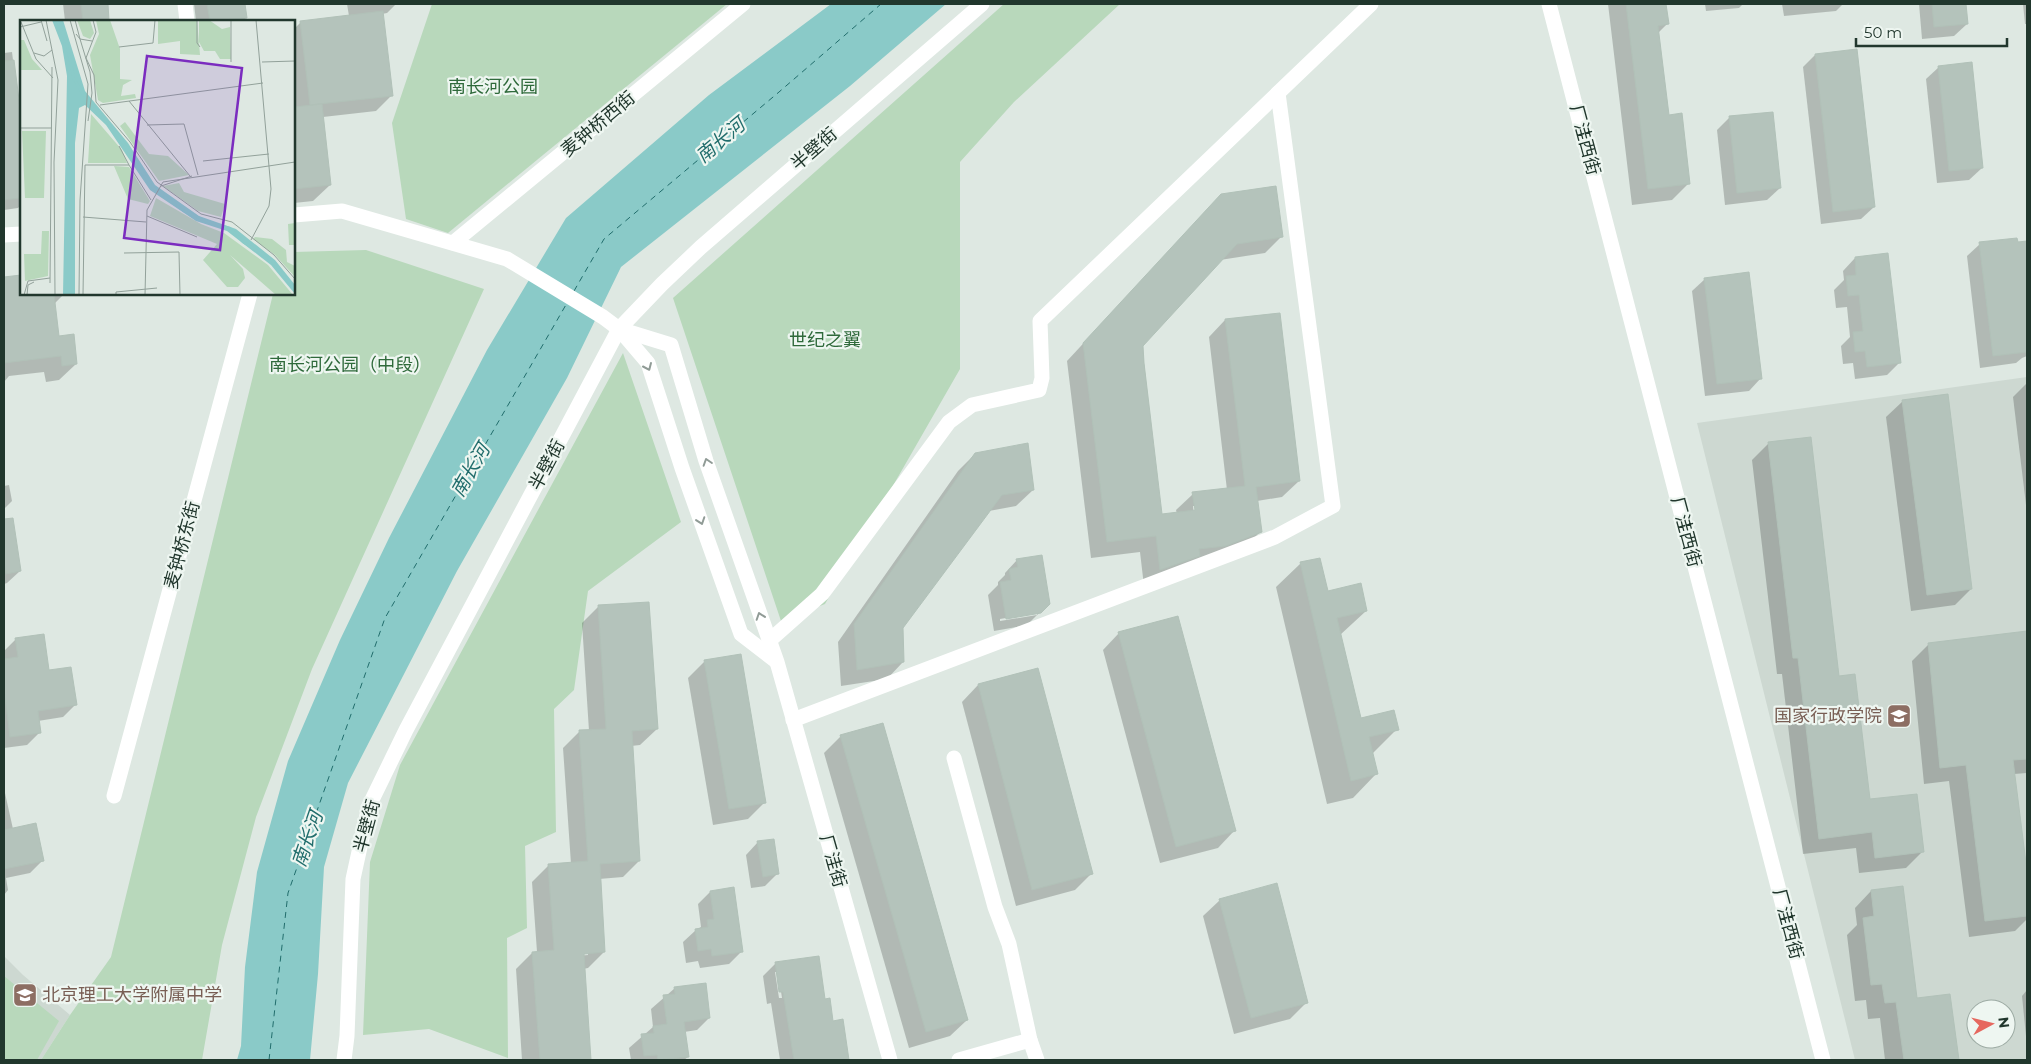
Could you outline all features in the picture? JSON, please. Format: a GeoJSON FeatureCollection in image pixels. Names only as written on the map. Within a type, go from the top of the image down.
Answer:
{"type":"FeatureCollection","features":[{"type":"Feature","properties":{"kind":"street"},"geometry":{"type":"LineString","coordinates":[[185,4],[187,20]]}},
{"type":"Feature","properties":{"kind":"street","name":"麦钟桥西街"},"geometry":{"type":"LineString","coordinates":[[453,243],[743,4]]}},
{"type":"Feature","properties":{"kind":"street","name":"半壁街"},"geometry":{"type":"LineString","coordinates":[[344,1060],[349,1009],[353,879],[369,806],[406,730],[619,329],[701,247],[982,4]]}},
{"type":"Feature","properties":{"kind":"street"},"geometry":{"type":"LineString","coordinates":[[769,641],[822,594],[949,422],[972,405],[1039,390],[1042,378],[1040,321],[1371,4]]}},
{"type":"Feature","properties":{"kind":"street","name":"厂洼西街"},"geometry":{"type":"LineString","coordinates":[[1550,4],[1823,1060]]}},
{"type":"Feature","properties":{"kind":"street"},"geometry":{"type":"LineString","coordinates":[[793,720],[1275,537],[1333,506],[1278,93]]}},
{"type":"Feature","properties":{"kind":"street"},"geometry":{"type":"LineString","coordinates":[[295,215],[342,211],[507,259],[619,329],[648,363],[682,468],[741,634],[777,662]]}},
{"type":"Feature","properties":{"kind":"street"},"geometry":{"type":"LineString","coordinates":[[4,235],[20,234]]}},
{"type":"Feature","properties":{"kind":"street","name":"麦钟桥东街"},"geometry":{"type":"LineString","coordinates":[[114,796],[250,295]]}},
{"type":"Feature","properties":{"kind":"street","name":"厂洼街"},"geometry":{"type":"LineString","coordinates":[[619,329],[671,345],[706,461],[777,662],[890,1060]]}},
{"type":"Feature","properties":{"kind":"street"},"geometry":{"type":"LineString","coordinates":[[954,758],[995,907],[1009,944],[1030,1040],[1037,1060]]}},
{"type":"Feature","properties":{"kind":"street"},"geometry":{"type":"LineString","coordinates":[[958,1060],[1030,1040]]}},
{"type":"Feature","properties":{"kind":"shaded area","name":"国家行政学院"},"geometry":{"type":"Polygon","coordinates":[[[2027,377],[2027,1060],[1855,1060],[1697,423],[2027,377]]]}},
{"type":"Feature","properties":{"kind":"shaded area","name":"北京理工大学附属中学"},"geometry":{"type":"Polygon","coordinates":[[[4,956],[23,975],[70,1015],[41,1060],[4,1060],[4,956]]]}},
{"type":"Feature","properties":{"kind":"green space","name":"南长河公园"},"geometry":{"type":"Polygon","coordinates":[[[432,4],[727,4],[448,233],[406,219],[392,123],[432,4]]]}},
{"type":"Feature","properties":{"kind":"green space","name":"世纪之翼"},"geometry":{"type":"Polygon","coordinates":[[[1004,4],[1120,4],[1014,102],[960,162],[960,369],[825,604],[781,621],[673,298],[1004,4]]]}},
{"type":"Feature","properties":{"kind":"green space","name":"南长河公园（中段）"},"geometry":{"type":"Polygon","coordinates":[[[366,250],[484,289],[312,669],[256,817],[222,945],[202,1060],[41,1060],[111,957],[273,295],[295,295],[295,252],[366,250]]]}},
{"type":"Feature","properties":{"kind":"green space"},"geometry":{"type":"Polygon","coordinates":[[[623,353],[681,522],[588,591],[574,690],[554,709],[556,832],[525,846],[527,928],[507,938],[508,1058],[429,1029],[363,1035],[370,862],[400,765],[623,353]]]}},
{"type":"Feature","properties":{"kind":"green space","name":"北京理工大学附属中学"},"geometry":{"type":"Polygon","coordinates":[[[4,976],[59,1021],[37,1060],[4,1060],[4,976]]]}},
{"type":"Feature","properties":{"kind":"water","name":"南长河"},"geometry":{"type":"Polygon","coordinates":[[[831,4],[946,4],[850,86],[621,267],[567,378],[457,571],[348,783],[324,867],[318,974],[310,1060],[237,1060],[241,1046],[245,967],[257,872],[288,761],[340,640],[389,538],[487,350],[566,218],[709,95],[831,4]]]}},
{"type":"Feature","properties":{"kind":"building"},"geometry":{"type":"Polygon","coordinates":[[[81,4],[108,4],[109,20],[83,20],[81,4]]]}},
{"type":"Feature","properties":{"kind":"building"},"geometry":{"type":"Polygon","coordinates":[[[207,4],[245,4],[247,18],[210,20],[207,4]]]}},
{"type":"Feature","properties":{"kind":"building"},"geometry":{"type":"Polygon","coordinates":[[[1626,4],[1666,4],[1669,24],[1658,26],[1669,115],[1682,113],[1690,184],[1648,189],[1626,4]]]}},
{"type":"Feature","properties":{"kind":"building"},"geometry":{"type":"Polygon","coordinates":[[[1932,4],[1966,4],[1968,24],[1934,27],[1932,4]]]}},
{"type":"Feature","properties":{"kind":"building"},"geometry":{"type":"Polygon","coordinates":[[[383,11],[393,96],[310,105],[300,21],[383,11]]]}},
{"type":"Feature","properties":{"kind":"building"},"geometry":{"type":"Polygon","coordinates":[[[1857,49],[1875,207],[1833,212],[1815,54],[1857,49]]]}},
{"type":"Feature","properties":{"kind":"building"},"geometry":{"type":"Polygon","coordinates":[[[14,60],[20,108],[20,198],[4,200],[4,61],[14,60]]]}},
{"type":"Feature","properties":{"kind":"building"},"geometry":{"type":"Polygon","coordinates":[[[1972,62],[1983,168],[1949,171],[1938,66],[1972,62]]]}},
{"type":"Feature","properties":{"kind":"building"},"geometry":{"type":"Polygon","coordinates":[[[322,104],[331,185],[295,189],[295,107],[322,104]]]}},
{"type":"Feature","properties":{"kind":"building"},"geometry":{"type":"Polygon","coordinates":[[[1773,112],[1781,188],[1737,193],[1729,116],[1773,112]]]}},
{"type":"Feature","properties":{"kind":"building"},"geometry":{"type":"Polygon","coordinates":[[[1276,186],[1283,237],[1237,244],[1143,346],[1144,363],[1162,514],[1195,510],[1192,492],[1245,486],[1225,319],[1280,313],[1300,481],[1256,487],[1262,532],[1226,546],[1199,549],[1200,556],[1160,570],[1156,536],[1107,542],[1083,343],[1221,194],[1276,186]]]}},
{"type":"Feature","properties":{"kind":"building"},"geometry":{"type":"Polygon","coordinates":[[[2017,238],[2018,242],[2027,241],[2027,352],[1993,356],[1979,242],[2017,238]]]}},
{"type":"Feature","properties":{"kind":"building"},"geometry":{"type":"Polygon","coordinates":[[[1888,253],[1901,363],[1867,367],[1865,351],[1855,352],[1853,332],[1863,331],[1859,295],[1848,296],[1846,276],[1856,275],[1855,257],[1888,253]]]}},
{"type":"Feature","properties":{"kind":"building"},"geometry":{"type":"Polygon","coordinates":[[[1749,272],[1762,379],[1717,384],[1704,278],[1749,272]]]}},
{"type":"Feature","properties":{"kind":"building"},"geometry":{"type":"Polygon","coordinates":[[[20,275],[20,295],[54,295],[59,336],[74,334],[77,364],[62,366],[61,356],[4,363],[4,277],[20,275]]]}},
{"type":"Feature","properties":{"kind":"building"},"geometry":{"type":"Polygon","coordinates":[[[1948,394],[1972,589],[1927,595],[1902,400],[1948,394]]]}},
{"type":"Feature","properties":{"kind":"building"},"geometry":{"type":"Polygon","coordinates":[[[1811,437],[1839,676],[1855,674],[1870,799],[1917,794],[1924,852],[1875,858],[1872,832],[1819,839],[1798,658],[1793,658],[1768,442],[1811,437]]]}},
{"type":"Feature","properties":{"kind":"building"},"geometry":{"type":"Polygon","coordinates":[[[1028,443],[1034,490],[1002,495],[903,628],[904,662],[857,670],[854,624],[975,453],[1028,443]]]}},
{"type":"Feature","properties":{"kind":"building"},"geometry":{"type":"Polygon","coordinates":[[[13,518],[21,571],[6,574],[4,519],[13,518]]]}},
{"type":"Feature","properties":{"kind":"building"},"geometry":{"type":"Polygon","coordinates":[[[1042,555],[1050,604],[1041,613],[1006,619],[1000,582],[1011,580],[1009,569],[1018,567],[1016,559],[1042,555]]]}},
{"type":"Feature","properties":{"kind":"building"},"geometry":{"type":"Polygon","coordinates":[[[1320,558],[1328,591],[1361,583],[1367,611],[1337,618],[1361,718],[1394,710],[1399,730],[1369,737],[1378,774],[1351,781],[1300,562],[1320,558]]]}},
{"type":"Feature","properties":{"kind":"building"},"geometry":{"type":"Polygon","coordinates":[[[649,602],[658,729],[632,731],[640,861],[600,864],[605,952],[584,954],[591,1060],[540,1060],[532,952],[554,950],[548,864],[588,861],[579,730],[606,729],[598,605],[649,602]]]}},
{"type":"Feature","properties":{"kind":"building"},"geometry":{"type":"Polygon","coordinates":[[[1178,616],[1236,831],[1176,847],[1118,632],[1178,616]]]}},
{"type":"Feature","properties":{"kind":"building"},"geometry":{"type":"Polygon","coordinates":[[[2027,631],[2027,759],[2013,760],[2027,871],[2027,916],[1985,921],[1966,765],[1940,768],[1928,643],[2027,631]]]}},
{"type":"Feature","properties":{"kind":"building"},"geometry":{"type":"Polygon","coordinates":[[[44,634],[49,670],[71,667],[77,705],[38,711],[41,733],[10,737],[4,690],[4,659],[18,657],[15,638],[44,634]]]}},
{"type":"Feature","properties":{"kind":"building"},"geometry":{"type":"Polygon","coordinates":[[[741,654],[766,803],[729,809],[704,660],[741,654]]]}},
{"type":"Feature","properties":{"kind":"building"},"geometry":{"type":"Polygon","coordinates":[[[1038,668],[1093,874],[1032,890],[978,684],[1038,668]]]}},
{"type":"Feature","properties":{"kind":"building"},"geometry":{"type":"Polygon","coordinates":[[[883,723],[968,1020],[926,1032],[840,735],[883,723]]]}},
{"type":"Feature","properties":{"kind":"building"},"geometry":{"type":"Polygon","coordinates":[[[36,823],[44,861],[4,869],[4,830],[36,823]]]}},
{"type":"Feature","properties":{"kind":"building"},"geometry":{"type":"Polygon","coordinates":[[[774,839],[779,874],[763,877],[757,841],[774,839]]]}},
{"type":"Feature","properties":{"kind":"building"},"geometry":{"type":"Polygon","coordinates":[[[1277,883],[1308,1003],[1251,1018],[1219,899],[1277,883]]]}},
{"type":"Feature","properties":{"kind":"building"},"geometry":{"type":"Polygon","coordinates":[[[1903,886],[1917,998],[1950,994],[1959,1060],[1904,1060],[1896,1002],[1885,1003],[1882,984],[1871,985],[1863,918],[1874,916],[1871,890],[1903,886]]]}},
{"type":"Feature","properties":{"kind":"building"},"geometry":{"type":"Polygon","coordinates":[[[734,887],[743,952],[712,956],[711,949],[698,951],[695,929],[708,927],[707,920],[714,919],[710,891],[734,887]]]}},
{"type":"Feature","properties":{"kind":"building"},"geometry":{"type":"Polygon","coordinates":[[[819,956],[825,999],[830,998],[833,1021],[843,1019],[849,1060],[794,1060],[783,992],[779,992],[775,962],[819,956]]]}},
{"type":"Feature","properties":{"kind":"building"},"geometry":{"type":"Polygon","coordinates":[[[706,983],[710,1018],[684,1022],[689,1057],[658,1060],[657,1055],[644,1056],[641,1034],[654,1033],[653,1026],[667,1024],[663,995],[675,994],[674,987],[706,983]]]}},
{"type":"Feature","properties":{"kind":"ferry route"},"geometry":{"type":"LineString","coordinates":[[574,291],[604,239],[881,4]]}},
{"type":"Feature","properties":{"kind":"ferry route"},"geometry":{"type":"LineString","coordinates":[[269,1060],[288,893],[385,618],[567,303]]}},
{"type":"Feature","properties":{"kind":"place","name":"国家行政学院"},"geometry":{"type":"Point","coordinates":[1899,716]}},
{"type":"Feature","properties":{"kind":"place","name":"北京理工大学附属中学"},"geometry":{"type":"Point","coordinates":[25,995]}}]}
